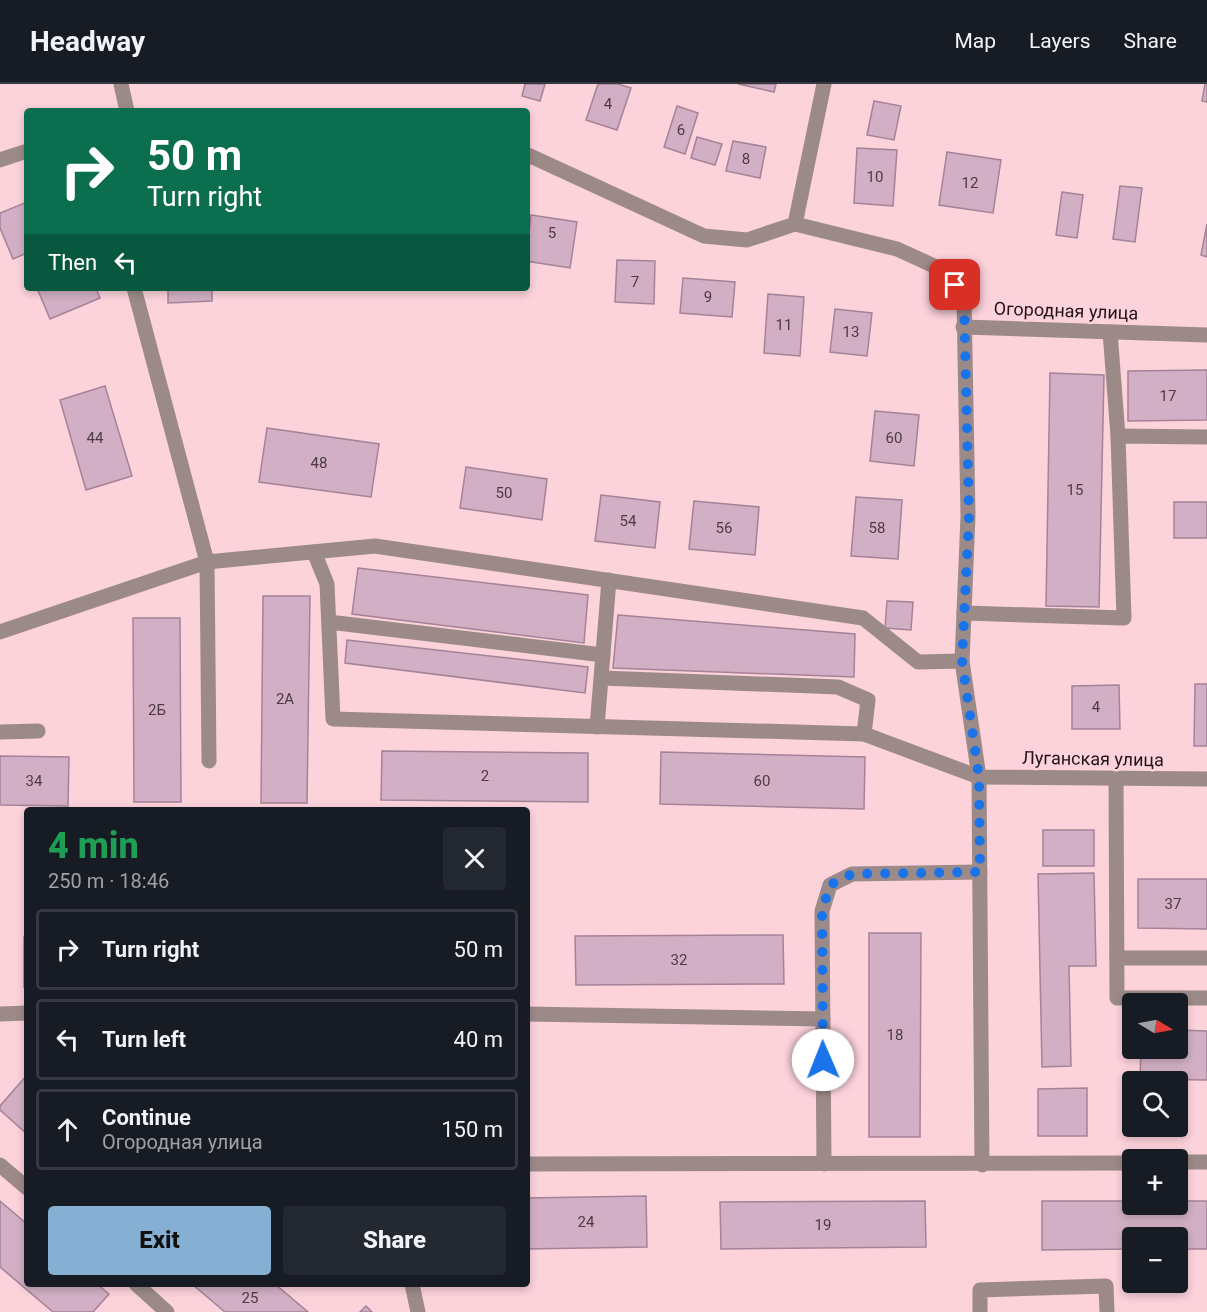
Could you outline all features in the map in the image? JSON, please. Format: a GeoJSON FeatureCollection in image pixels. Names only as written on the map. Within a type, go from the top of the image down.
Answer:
{"type":"FeatureCollection","features":[{"type":"Feature","properties":{"kind":"street"},"geometry":{"type":"LineString","coordinates":[[121,84],[126,108]]}},
{"type":"Feature","properties":{"kind":"street"},"geometry":{"type":"LineString","coordinates":[[795,225],[824,84]]}},
{"type":"Feature","properties":{"kind":"street"},"geometry":{"type":"LineString","coordinates":[[0,160],[24,153]]}},
{"type":"Feature","properties":{"kind":"street"},"geometry":{"type":"LineString","coordinates":[[530,156],[704,236],[747,240],[795,225],[897,249],[945,271],[964,299],[969,516],[962,661],[979,777],[982,1165]]}},
{"type":"Feature","properties":{"kind":"street"},"geometry":{"type":"LineString","coordinates":[[135,291],[207,562],[208,760]]}},
{"type":"Feature","properties":{"kind":"street","name":"Огородная улица"},"geometry":{"type":"LineString","coordinates":[[963,327],[1207,335]]}},
{"type":"Feature","properties":{"kind":"street"},"geometry":{"type":"LineString","coordinates":[[964,613],[1124,618],[1118,436],[1110,332]]}},
{"type":"Feature","properties":{"kind":"street"},"geometry":{"type":"LineString","coordinates":[[1118,436],[1207,437]]}},
{"type":"Feature","properties":{"kind":"street"},"geometry":{"type":"LineString","coordinates":[[0,632],[207,562],[375,546],[863,618],[918,662],[962,661]]}},
{"type":"Feature","properties":{"kind":"street"},"geometry":{"type":"LineString","coordinates":[[314,552],[327,584],[333,719],[864,734],[979,777]]}},
{"type":"Feature","properties":{"kind":"street"},"geometry":{"type":"LineString","coordinates":[[597,727],[609,580]]}},
{"type":"Feature","properties":{"kind":"street"},"geometry":{"type":"LineString","coordinates":[[329,622],[603,655]]}},
{"type":"Feature","properties":{"kind":"street"},"geometry":{"type":"LineString","coordinates":[[602,678],[838,687],[868,700],[864,734]]}},
{"type":"Feature","properties":{"kind":"street"},"geometry":{"type":"LineString","coordinates":[[0,732],[38,731]]}},
{"type":"Feature","properties":{"kind":"street","name":"Луганская улица"},"geometry":{"type":"LineString","coordinates":[[979,777],[1207,779]]}},
{"type":"Feature","properties":{"kind":"street"},"geometry":{"type":"LineString","coordinates":[[1116,778],[1117,998],[1207,998]]}},
{"type":"Feature","properties":{"kind":"street"},"geometry":{"type":"LineString","coordinates":[[824,1164],[822,911],[830,885],[852,874],[980,872]]}},
{"type":"Feature","properties":{"kind":"street"},"geometry":{"type":"LineString","coordinates":[[1117,958],[1207,958]]}},
{"type":"Feature","properties":{"kind":"street"},"geometry":{"type":"LineString","coordinates":[[0,1014],[24,1013]]}},
{"type":"Feature","properties":{"kind":"street"},"geometry":{"type":"LineString","coordinates":[[530,1014],[823,1019]]}},
{"type":"Feature","properties":{"kind":"street"},"geometry":{"type":"LineString","coordinates":[[1188,1162],[1207,1161]]}},
{"type":"Feature","properties":{"kind":"street"},"geometry":{"type":"LineString","coordinates":[[530,1164],[1122,1163]]}},
{"type":"Feature","properties":{"kind":"street"},"geometry":{"type":"LineString","coordinates":[[0,1164],[24,1185]]}},
{"type":"Feature","properties":{"kind":"street"},"geometry":{"type":"LineString","coordinates":[[980,1312],[980,1290],[1106,1286],[1107,1312]]}},
{"type":"Feature","properties":{"kind":"street"},"geometry":{"type":"LineString","coordinates":[[139,1287],[167,1312]]}},
{"type":"Feature","properties":{"kind":"street"},"geometry":{"type":"LineString","coordinates":[[413,1287],[418,1312]]}},
{"type":"Feature","properties":{"kind":"building"},"geometry":{"type":"Polygon","coordinates":[[[525,84],[545,84],[540,101],[522,96],[525,84]]]}},
{"type":"Feature","properties":{"kind":"building"},"geometry":{"type":"Polygon","coordinates":[[[598,84],[618,84],[631,88],[617,130],[586,120],[598,84]]]}},
{"type":"Feature","properties":{"kind":"building"},"geometry":{"type":"Polygon","coordinates":[[[738,84],[776,84],[774,92],[738,84]]]}},
{"type":"Feature","properties":{"kind":"building"},"geometry":{"type":"Polygon","coordinates":[[[1205,84],[1207,84],[1207,102],[1202,101],[1205,84]]]}},
{"type":"Feature","properties":{"kind":"building"},"geometry":{"type":"Polygon","coordinates":[[[874,101],[901,106],[894,140],[867,135],[874,101]]]}},
{"type":"Feature","properties":{"kind":"building"},"geometry":{"type":"Polygon","coordinates":[[[677,106],[698,113],[685,154],[664,147],[677,106]]]}},
{"type":"Feature","properties":{"kind":"building"},"geometry":{"type":"Polygon","coordinates":[[[697,137],[722,144],[715,165],[691,158],[697,137]]]}},
{"type":"Feature","properties":{"kind":"building"},"geometry":{"type":"Polygon","coordinates":[[[733,141],[766,147],[760,178],[726,171],[733,141]]]}},
{"type":"Feature","properties":{"kind":"building"},"geometry":{"type":"Polygon","coordinates":[[[857,148],[897,150],[893,206],[854,203],[857,148]]]}},
{"type":"Feature","properties":{"kind":"building"},"geometry":{"type":"Polygon","coordinates":[[[947,152],[1001,160],[993,213],[939,205],[947,152]]]}},
{"type":"Feature","properties":{"kind":"building"},"geometry":{"type":"Polygon","coordinates":[[[1120,186],[1142,188],[1135,242],[1113,239],[1120,186]]]}},
{"type":"Feature","properties":{"kind":"building"},"geometry":{"type":"Polygon","coordinates":[[[1062,192],[1083,195],[1077,238],[1056,235],[1062,192]]]}},
{"type":"Feature","properties":{"kind":"building"},"geometry":{"type":"Polygon","coordinates":[[[24,203],[24,254],[13,259],[0,228],[0,213],[24,203]]]}},
{"type":"Feature","properties":{"kind":"building"},"geometry":{"type":"Polygon","coordinates":[[[531,215],[577,222],[570,268],[530,262],[531,215]]]}},
{"type":"Feature","properties":{"kind":"building"},"geometry":{"type":"Polygon","coordinates":[[[1207,224],[1207,257],[1201,255],[1207,224]]]}},
{"type":"Feature","properties":{"kind":"building"},"geometry":{"type":"Polygon","coordinates":[[[617,260],[655,261],[654,304],[615,302],[617,260]]]}},
{"type":"Feature","properties":{"kind":"building"},"geometry":{"type":"Polygon","coordinates":[[[683,278],[735,282],[732,317],[680,313],[683,278]]]}},
{"type":"Feature","properties":{"kind":"building"},"geometry":{"type":"Polygon","coordinates":[[[38,291],[97,291],[100,298],[50,319],[38,291]]]}},
{"type":"Feature","properties":{"kind":"building"},"geometry":{"type":"Polygon","coordinates":[[[168,291],[212,291],[212,301],[168,303],[168,291]]]}},
{"type":"Feature","properties":{"kind":"building"},"geometry":{"type":"Polygon","coordinates":[[[768,294],[804,297],[800,356],[764,353],[768,294]]]}},
{"type":"Feature","properties":{"kind":"building"},"geometry":{"type":"Polygon","coordinates":[[[835,309],[872,313],[867,356],[830,352],[835,309]]]}},
{"type":"Feature","properties":{"kind":"building"},"geometry":{"type":"Polygon","coordinates":[[[1207,370],[1207,420],[1128,421],[1128,371],[1207,370]]]}},
{"type":"Feature","properties":{"kind":"building"},"geometry":{"type":"Polygon","coordinates":[[[1050,373],[1104,375],[1099,607],[1046,606],[1050,373]]]}},
{"type":"Feature","properties":{"kind":"building"},"geometry":{"type":"Polygon","coordinates":[[[105,386],[132,476],[86,490],[60,400],[105,386]]]}},
{"type":"Feature","properties":{"kind":"building"},"geometry":{"type":"Polygon","coordinates":[[[875,411],[919,415],[914,466],[870,461],[875,411]]]}},
{"type":"Feature","properties":{"kind":"building"},"geometry":{"type":"Polygon","coordinates":[[[267,428],[379,444],[371,497],[259,482],[267,428]]]}},
{"type":"Feature","properties":{"kind":"building"},"geometry":{"type":"Polygon","coordinates":[[[466,467],[547,479],[542,520],[460,508],[466,467]]]}},
{"type":"Feature","properties":{"kind":"building"},"geometry":{"type":"Polygon","coordinates":[[[601,495],[660,502],[655,548],[595,541],[601,495]]]}},
{"type":"Feature","properties":{"kind":"building"},"geometry":{"type":"Polygon","coordinates":[[[856,497],[902,500],[898,559],[851,556],[856,497]]]}},
{"type":"Feature","properties":{"kind":"building"},"geometry":{"type":"Polygon","coordinates":[[[694,501],[759,507],[755,555],[689,549],[694,501]]]}},
{"type":"Feature","properties":{"kind":"building"},"geometry":{"type":"Polygon","coordinates":[[[1174,502],[1207,502],[1207,538],[1174,538],[1174,502]]]}},
{"type":"Feature","properties":{"kind":"building"},"geometry":{"type":"Polygon","coordinates":[[[358,568],[588,595],[584,643],[352,614],[358,568]]]}},
{"type":"Feature","properties":{"kind":"building"},"geometry":{"type":"Polygon","coordinates":[[[263,596],[310,596],[307,803],[261,803],[263,596]]]}},
{"type":"Feature","properties":{"kind":"building"},"geometry":{"type":"Polygon","coordinates":[[[887,601],[913,602],[911,630],[885,628],[887,601]]]}},
{"type":"Feature","properties":{"kind":"building"},"geometry":{"type":"Polygon","coordinates":[[[618,615],[855,634],[854,677],[613,668],[618,615]]]}},
{"type":"Feature","properties":{"kind":"building"},"geometry":{"type":"Polygon","coordinates":[[[133,618],[180,618],[181,802],[134,802],[133,618]]]}},
{"type":"Feature","properties":{"kind":"building"},"geometry":{"type":"Polygon","coordinates":[[[347,640],[588,667],[585,693],[345,663],[347,640]]]}},
{"type":"Feature","properties":{"kind":"building"},"geometry":{"type":"Polygon","coordinates":[[[1195,684],[1207,684],[1207,746],[1194,746],[1195,684]]]}},
{"type":"Feature","properties":{"kind":"building"},"geometry":{"type":"Polygon","coordinates":[[[1119,685],[1120,729],[1072,729],[1072,686],[1119,685]]]}},
{"type":"Feature","properties":{"kind":"building"},"geometry":{"type":"Polygon","coordinates":[[[382,751],[588,753],[588,802],[381,800],[382,751]]]}},
{"type":"Feature","properties":{"kind":"building"},"geometry":{"type":"Polygon","coordinates":[[[661,752],[865,757],[864,809],[660,804],[661,752]]]}},
{"type":"Feature","properties":{"kind":"building"},"geometry":{"type":"Polygon","coordinates":[[[0,756],[69,757],[68,806],[0,805],[0,756]]]}},
{"type":"Feature","properties":{"kind":"building"},"geometry":{"type":"Polygon","coordinates":[[[1043,830],[1094,830],[1094,866],[1043,866],[1043,830]]]}},
{"type":"Feature","properties":{"kind":"building"},"geometry":{"type":"Polygon","coordinates":[[[1094,873],[1096,966],[1069,966],[1071,1066],[1042,1067],[1038,874],[1094,873]]]}},
{"type":"Feature","properties":{"kind":"building"},"geometry":{"type":"Polygon","coordinates":[[[1138,879],[1207,879],[1207,929],[1138,928],[1138,879]]]}},
{"type":"Feature","properties":{"kind":"building"},"geometry":{"type":"Polygon","coordinates":[[[869,933],[921,933],[920,1137],[869,1137],[869,933]]]}},
{"type":"Feature","properties":{"kind":"building"},"geometry":{"type":"Polygon","coordinates":[[[783,935],[784,984],[576,985],[575,936],[783,935]]]}},
{"type":"Feature","properties":{"kind":"building"},"geometry":{"type":"Polygon","coordinates":[[[1188,1030],[1207,1031],[1207,1080],[1188,1080],[1188,1071],[1140,1071],[1141,1059],[1188,1059],[1188,1030]]]}},
{"type":"Feature","properties":{"kind":"building"},"geometry":{"type":"Polygon","coordinates":[[[24,1078],[24,1131],[0,1110],[0,1106],[24,1078]]]}},
{"type":"Feature","properties":{"kind":"building"},"geometry":{"type":"Polygon","coordinates":[[[1087,1088],[1087,1136],[1038,1136],[1038,1089],[1087,1088]]]}},
{"type":"Feature","properties":{"kind":"building"},"geometry":{"type":"Polygon","coordinates":[[[646,1196],[647,1247],[530,1249],[530,1198],[646,1196]]]}},
{"type":"Feature","properties":{"kind":"building"},"geometry":{"type":"Polygon","coordinates":[[[0,1201],[24,1221],[24,1287],[101,1287],[109,1294],[93,1312],[53,1312],[0,1267],[0,1201]]]}},
{"type":"Feature","properties":{"kind":"building"},"geometry":{"type":"Polygon","coordinates":[[[925,1201],[926,1247],[721,1249],[720,1202],[925,1201]]]}},
{"type":"Feature","properties":{"kind":"building"},"geometry":{"type":"Polygon","coordinates":[[[1042,1201],[1122,1201],[1122,1215],[1188,1215],[1188,1201],[1207,1201],[1207,1249],[1188,1249],[1188,1227],[1122,1227],[1122,1249],[1042,1250],[1042,1201]]]}},
{"type":"Feature","properties":{"kind":"building"},"geometry":{"type":"Polygon","coordinates":[[[196,1287],[279,1287],[308,1312],[225,1312],[196,1287]]]}},
{"type":"Feature","properties":{"kind":"building"},"geometry":{"type":"Polygon","coordinates":[[[366,1306],[372,1312],[360,1312],[366,1306]]]}},
{"type":"Feature","properties":{"kind":"route"},"geometry":{"type":"LineString","coordinates":[[823,1060],[822,911],[830,885],[852,874],[980,872],[979,777],[962,661],[969,516],[964,299],[955,285]]}}]}
